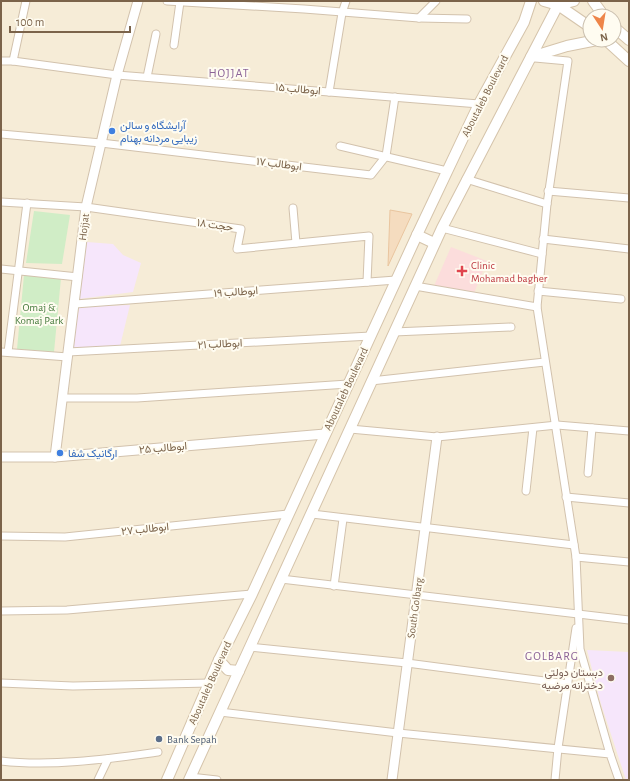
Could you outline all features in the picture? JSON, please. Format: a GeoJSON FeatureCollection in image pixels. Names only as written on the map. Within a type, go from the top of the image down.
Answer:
{"type":"FeatureCollection","features":[{"type":"Feature","properties":{"kind":"main road","name":"Aboutaleb Boulevard"},"geometry":{"type":"LineString","coordinates":[[167,780],[219,660],[252,594],[417,235],[479,104],[524,22],[531,1]]}},
{"type":"Feature","properties":{"kind":"main road"},"geometry":{"type":"LineString","coordinates":[[544,1],[558,6],[582,22]]}},
{"type":"Feature","properties":{"kind":"main road"},"geometry":{"type":"LineString","coordinates":[[558,6],[574,1]]}},
{"type":"Feature","properties":{"kind":"main road","name":"Aboutaleb Boulevard"},"geometry":{"type":"LineString","coordinates":[[190,778],[312,514],[434,243],[466,179],[558,6]]}},
{"type":"Feature","properties":{"kind":"main road"},"geometry":{"type":"LineString","coordinates":[[531,57],[582,43]]}},
{"type":"Feature","properties":{"kind":"main road"},"geometry":{"type":"LineString","coordinates":[[615,48],[629,61]]}},
{"type":"Feature","properties":{"kind":"main road"},"geometry":{"type":"LineString","coordinates":[[417,235],[434,243]]}},
{"type":"Feature","properties":{"kind":"main road"},"geometry":{"type":"LineString","coordinates":[[219,660],[228,670],[239,671]]}},
{"type":"Feature","properties":{"kind":"street"},"geometry":{"type":"LineString","coordinates":[[13,61],[26,1]]}},
{"type":"Feature","properties":{"kind":"street","name":"Hojjat"},"geometry":{"type":"LineString","coordinates":[[55,457],[86,207],[117,75],[138,1]]}},
{"type":"Feature","properties":{"kind":"street"},"geometry":{"type":"LineString","coordinates":[[167,1],[304,9],[419,18],[467,19]]}},
{"type":"Feature","properties":{"kind":"street"},"geometry":{"type":"LineString","coordinates":[[304,1],[304,9]]}},
{"type":"Feature","properties":{"kind":"street"},"geometry":{"type":"LineString","coordinates":[[329,92],[342,13],[346,1]]}},
{"type":"Feature","properties":{"kind":"street"},"geometry":{"type":"LineString","coordinates":[[419,18],[436,1]]}},
{"type":"Feature","properties":{"kind":"street"},"geometry":{"type":"LineString","coordinates":[[174,44],[180,2]]}},
{"type":"Feature","properties":{"kind":"street"},"geometry":{"type":"LineString","coordinates":[[147,77],[156,34]]}},
{"type":"Feature","properties":{"kind":"street"},"geometry":{"type":"LineString","coordinates":[[531,57],[568,61],[548,191],[537,307],[545,362],[557,425],[566,497],[576,557],[577,614],[580,649],[610,754],[619,780]]}},
{"type":"Feature","properties":{"kind":"street","name":"ابوطالب ۱۵"},"geometry":{"type":"LineString","coordinates":[[1,61],[13,61],[117,75],[479,104]]}},
{"type":"Feature","properties":{"kind":"street"},"geometry":{"type":"LineString","coordinates":[[386,156],[395,97]]}},
{"type":"Feature","properties":{"kind":"street"},"geometry":{"type":"LineString","coordinates":[[1,134],[101,143]]}},
{"type":"Feature","properties":{"kind":"street","name":"ابوطالب ۱۷"},"geometry":{"type":"LineString","coordinates":[[101,143],[370,175],[386,156]]}},
{"type":"Feature","properties":{"kind":"street"},"geometry":{"type":"LineString","coordinates":[[340,146],[447,171]]}},
{"type":"Feature","properties":{"kind":"street"},"geometry":{"type":"LineString","coordinates":[[466,179],[547,204]]}},
{"type":"Feature","properties":{"kind":"street"},"geometry":{"type":"LineString","coordinates":[[548,191],[629,198]]}},
{"type":"Feature","properties":{"kind":"street"},"geometry":{"type":"LineString","coordinates":[[1,202],[86,207]]}},
{"type":"Feature","properties":{"kind":"street"},"geometry":{"type":"LineString","coordinates":[[5,352],[19,269],[27,203]]}},
{"type":"Feature","properties":{"kind":"street","name":"حجت ۱۸"},"geometry":{"type":"LineString","coordinates":[[86,207],[241,229],[237,249],[369,236],[367,282]]}},
{"type":"Feature","properties":{"kind":"street"},"geometry":{"type":"LineString","coordinates":[[293,208],[296,243]]}},
{"type":"Feature","properties":{"kind":"street"},"geometry":{"type":"LineString","coordinates":[[442,228],[542,254]]}},
{"type":"Feature","properties":{"kind":"street"},"geometry":{"type":"LineString","coordinates":[[543,239],[629,249]]}},
{"type":"Feature","properties":{"kind":"street"},"geometry":{"type":"LineString","coordinates":[[1,268],[78,277]]}},
{"type":"Feature","properties":{"kind":"street","name":"ابوطالب ۱۹"},"geometry":{"type":"LineString","coordinates":[[75,304],[396,280]]}},
{"type":"Feature","properties":{"kind":"street"},"geometry":{"type":"LineString","coordinates":[[415,286],[537,307]]}},
{"type":"Feature","properties":{"kind":"street"},"geometry":{"type":"LineString","coordinates":[[538,291],[620,299]]}},
{"type":"Feature","properties":{"kind":"street"},"geometry":{"type":"LineString","coordinates":[[394,332],[510,327]]}},
{"type":"Feature","properties":{"kind":"street","name":"ابوطالب ۲۱"},"geometry":{"type":"LineString","coordinates":[[5,352],[68,355],[371,336]]}},
{"type":"Feature","properties":{"kind":"street"},"geometry":{"type":"LineString","coordinates":[[372,381],[545,362]]}},
{"type":"Feature","properties":{"kind":"street"},"geometry":{"type":"LineString","coordinates":[[63,398],[137,398],[348,384]]}},
{"type":"Feature","properties":{"kind":"street"},"geometry":{"type":"LineString","coordinates":[[350,429],[437,436],[557,425],[629,431]]}},
{"type":"Feature","properties":{"kind":"street"},"geometry":{"type":"LineString","coordinates":[[526,491],[533,428]]}},
{"type":"Feature","properties":{"kind":"street"},"geometry":{"type":"LineString","coordinates":[[588,473],[592,428]]}},
{"type":"Feature","properties":{"kind":"street","name":"ابوطالب ۲۵"},"geometry":{"type":"LineString","coordinates":[[1,457],[55,457],[325,434]]}},
{"type":"Feature","properties":{"kind":"street","name":"South Golbarg"},"geometry":{"type":"LineString","coordinates":[[392,780],[437,436]]}},
{"type":"Feature","properties":{"kind":"street"},"geometry":{"type":"LineString","coordinates":[[566,497],[629,503]]}},
{"type":"Feature","properties":{"kind":"street","name":"ابوطالب ۲۷"},"geometry":{"type":"LineString","coordinates":[[1,536],[65,537],[288,514]]}},
{"type":"Feature","properties":{"kind":"street"},"geometry":{"type":"LineString","coordinates":[[312,514],[343,519],[574,545]]}},
{"type":"Feature","properties":{"kind":"street"},"geometry":{"type":"LineString","coordinates":[[334,586],[343,519]]}},
{"type":"Feature","properties":{"kind":"street"},"geometry":{"type":"LineString","coordinates":[[576,557],[629,562]]}},
{"type":"Feature","properties":{"kind":"street"},"geometry":{"type":"LineString","coordinates":[[281,579],[629,620]]}},
{"type":"Feature","properties":{"kind":"street"},"geometry":{"type":"LineString","coordinates":[[1,610],[67,610],[252,594]]}},
{"type":"Feature","properties":{"kind":"street"},"geometry":{"type":"LineString","coordinates":[[555,780],[558,748],[577,614]]}},
{"type":"Feature","properties":{"kind":"street"},"geometry":{"type":"LineString","coordinates":[[250,647],[407,663],[568,684]]}},
{"type":"Feature","properties":{"kind":"street"},"geometry":{"type":"LineString","coordinates":[[1,683],[73,686],[210,683]]}},
{"type":"Feature","properties":{"kind":"street"},"geometry":{"type":"LineString","coordinates":[[220,712],[398,733],[610,754]]}},
{"type":"Feature","properties":{"kind":"street"},"geometry":{"type":"LineString","coordinates":[[1,761],[20,763],[108,759],[158,752]]}},
{"type":"Feature","properties":{"kind":"street"},"geometry":{"type":"LineString","coordinates":[[98,780],[108,759]]}},
{"type":"Feature","properties":{"kind":"street"},"geometry":{"type":"LineString","coordinates":[[190,778],[217,780]]}},
{"type":"Feature","properties":{"kind":"shaded area"},"geometry":{"type":"Polygon","coordinates":[[[1,1],[629,1],[629,780],[1,780],[1,1]]]}},
{"type":"Feature","properties":{"kind":"shaded area"},"geometry":{"type":"Polygon","coordinates":[[[87,242],[113,244],[123,255],[141,263],[133,292],[79,299],[87,242]]]}},
{"type":"Feature","properties":{"kind":"shaded area","name":"Clinic Mohamad bagher"},"geometry":{"type":"Polygon","coordinates":[[[451,247],[487,261],[474,293],[434,286],[451,247]]]}},
{"type":"Feature","properties":{"kind":"shaded area"},"geometry":{"type":"Polygon","coordinates":[[[130,305],[120,346],[72,348],[79,307],[130,305]]]}},
{"type":"Feature","properties":{"kind":"shaded area","name":"دبستان دولتی دخترانه مرضیه"},"geometry":{"type":"Polygon","coordinates":[[[587,650],[629,652],[629,780],[626,780],[601,704],[587,650]]]}},
{"type":"Feature","properties":{"kind":"green space"},"geometry":{"type":"Polygon","coordinates":[[[34,211],[70,215],[62,264],[26,263],[34,211]]]}},
{"type":"Feature","properties":{"kind":"green space","name":"Omaj & Komaj Park"},"geometry":{"type":"Polygon","coordinates":[[[24,275],[61,278],[54,352],[17,349],[24,275]]]}},
{"type":"Feature","properties":{"kind":"building"},"geometry":{"type":"Polygon","coordinates":[[[390,210],[412,214],[388,266],[390,210]]]}},
{"type":"Feature","properties":{"kind":"place","name":"آرایشگاه و سالن زیبایی مردانه بهنام"},"geometry":{"type":"Point","coordinates":[112,131]}},
{"type":"Feature","properties":{"kind":"place","name":"Clinic Mohamad bagher"},"geometry":{"type":"Point","coordinates":[462,271]}},
{"type":"Feature","properties":{"kind":"place","name":"ارگانیک شفا"},"geometry":{"type":"Point","coordinates":[60,453]}},
{"type":"Feature","properties":{"kind":"place","name":"دبستان دولتی دخترانه مرضیه"},"geometry":{"type":"Point","coordinates":[611,678]}},
{"type":"Feature","properties":{"kind":"place","name":"Bank Sepah"},"geometry":{"type":"Point","coordinates":[159,739]}},
{"type":"Feature","properties":{"kind":"district","name":"HOJJAT"},"geometry":{"type":"Point","coordinates":[229,73]}},
{"type":"Feature","properties":{"kind":"district","name":"GOLBARG"},"geometry":{"type":"Point","coordinates":[552,656]}}]}
